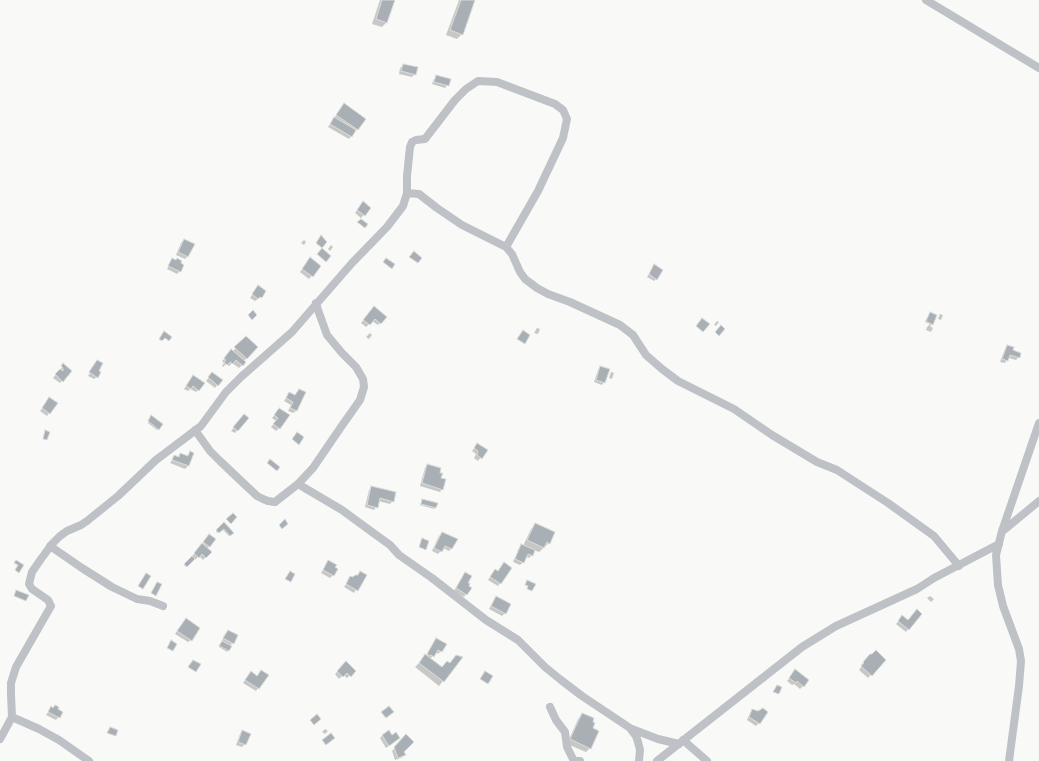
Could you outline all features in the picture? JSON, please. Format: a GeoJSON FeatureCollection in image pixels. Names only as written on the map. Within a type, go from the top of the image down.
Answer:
{"type":"FeatureCollection","features":[{"type":"Feature","properties":{"kind":"street"},"geometry":{"type":"LineString","coordinates":[[926,0],[1039,68]]}},
{"type":"Feature","properties":{"kind":"street"},"geometry":{"type":"LineString","coordinates":[[0,738],[12,717],[10,695],[16,668],[51,606],[48,600],[32,589],[29,584],[32,572],[50,546],[67,530],[87,521],[118,496],[156,460],[195,430],[207,418],[226,392],[251,367],[292,332],[352,263],[387,227],[403,206],[408,193],[406,176],[412,142],[425,139],[455,100],[478,81],[496,82],[555,104],[563,110],[567,119],[563,138],[538,191],[506,247]]}},
{"type":"Feature","properties":{"kind":"street"},"geometry":{"type":"LineString","coordinates":[[408,193],[419,194],[462,224],[506,247],[512,254],[520,272],[530,283],[548,294],[620,325],[633,335],[646,354],[674,378],[734,409],[772,435],[817,462],[837,470],[888,503],[934,536],[958,566]]}},
{"type":"Feature","properties":{"kind":"street"},"geometry":{"type":"LineString","coordinates":[[195,430],[215,456],[258,496],[275,502],[298,484],[313,468],[360,400],[364,387],[363,379],[356,367],[327,335],[316,303]]}},
{"type":"Feature","properties":{"kind":"street"},"geometry":{"type":"LineString","coordinates":[[1008,761],[1021,661],[1019,649],[1003,606],[998,585],[996,555],[1002,531],[1039,423]]}},
{"type":"Feature","properties":{"kind":"street"},"geometry":{"type":"LineString","coordinates":[[298,484],[342,510],[390,545],[399,555],[486,620],[518,640],[545,667],[568,685],[630,728],[658,739],[681,742],[707,761]]}},
{"type":"Feature","properties":{"kind":"street"},"geometry":{"type":"LineString","coordinates":[[1002,531],[1039,501]]}},
{"type":"Feature","properties":{"kind":"street"},"geometry":{"type":"LineString","coordinates":[[658,761],[802,647],[836,626],[917,589],[999,544]]}},
{"type":"Feature","properties":{"kind":"street"},"geometry":{"type":"LineString","coordinates":[[50,546],[112,587],[138,599],[163,606]]}},
{"type":"Feature","properties":{"kind":"street"},"geometry":{"type":"LineString","coordinates":[[550,707],[556,720],[565,732],[567,747],[574,760],[580,761]]}},
{"type":"Feature","properties":{"kind":"street"},"geometry":{"type":"LineString","coordinates":[[12,717],[59,740],[89,761]]}},
{"type":"Feature","properties":{"kind":"street"},"geometry":{"type":"LineString","coordinates":[[630,728],[636,736],[640,750],[639,761]]}},
{"type":"Feature","properties":{"kind":"building"},"geometry":{"type":"Polygon","coordinates":[[[382,0],[395,0],[387,23],[376,19],[382,0]]]}},
{"type":"Feature","properties":{"kind":"building"},"geometry":{"type":"Polygon","coordinates":[[[461,0],[475,0],[463,35],[450,30],[461,0]]]}},
{"type":"Feature","properties":{"kind":"building"},"geometry":{"type":"Polygon","coordinates":[[[403,64],[418,67],[416,75],[401,71],[403,64]]]}},
{"type":"Feature","properties":{"kind":"building"},"geometry":{"type":"Polygon","coordinates":[[[436,75],[451,79],[449,86],[434,82],[436,75]]]}},
{"type":"Feature","properties":{"kind":"building"},"geometry":{"type":"Polygon","coordinates":[[[344,103],[366,119],[358,130],[336,115],[344,103]]]}},
{"type":"Feature","properties":{"kind":"building"},"geometry":{"type":"Polygon","coordinates":[[[334,117],[356,130],[352,137],[330,124],[334,117]]]}},
{"type":"Feature","properties":{"kind":"building"},"geometry":{"type":"Polygon","coordinates":[[[363,201],[371,208],[365,216],[357,210],[363,201]]]}},
{"type":"Feature","properties":{"kind":"building"},"geometry":{"type":"Polygon","coordinates":[[[361,219],[368,224],[365,228],[357,222],[361,219]]]}},
{"type":"Feature","properties":{"kind":"building"},"geometry":{"type":"Polygon","coordinates":[[[321,235],[327,242],[322,248],[316,243],[321,235]]]}},
{"type":"Feature","properties":{"kind":"building"},"geometry":{"type":"Polygon","coordinates":[[[184,239],[195,244],[188,257],[178,252],[184,239]]]}},
{"type":"Feature","properties":{"kind":"building"},"geometry":{"type":"Polygon","coordinates":[[[322,248],[331,256],[326,262],[317,254],[322,248]]]}},
{"type":"Feature","properties":{"kind":"building"},"geometry":{"type":"Polygon","coordinates":[[[414,251],[422,258],[418,263],[409,257],[414,251]]]}},
{"type":"Feature","properties":{"kind":"building"},"geometry":{"type":"Polygon","coordinates":[[[310,257],[321,266],[313,277],[302,269],[310,257]]]}},
{"type":"Feature","properties":{"kind":"building"},"geometry":{"type":"Polygon","coordinates":[[[172,258],[182,261],[181,263],[184,265],[181,272],[168,266],[172,258]]]}},
{"type":"Feature","properties":{"kind":"building"},"geometry":{"type":"Polygon","coordinates":[[[386,258],[395,264],[392,269],[383,262],[386,258]]]}},
{"type":"Feature","properties":{"kind":"building"},"geometry":{"type":"Polygon","coordinates":[[[654,264],[663,270],[657,280],[649,274],[654,264]]]}},
{"type":"Feature","properties":{"kind":"building"},"geometry":{"type":"Polygon","coordinates":[[[258,285],[266,291],[262,298],[258,299],[252,294],[258,285]]]}},
{"type":"Feature","properties":{"kind":"building"},"geometry":{"type":"Polygon","coordinates":[[[374,306],[387,317],[381,324],[375,319],[370,325],[363,320],[374,306]]]}},
{"type":"Feature","properties":{"kind":"building"},"geometry":{"type":"Polygon","coordinates":[[[253,310],[257,315],[252,320],[248,315],[253,310]]]}},
{"type":"Feature","properties":{"kind":"building"},"geometry":{"type":"Polygon","coordinates":[[[930,312],[937,315],[933,325],[926,321],[930,312]]]}},
{"type":"Feature","properties":{"kind":"building"},"geometry":{"type":"Polygon","coordinates":[[[702,318],[710,324],[703,332],[696,326],[702,318]]]}},
{"type":"Feature","properties":{"kind":"building"},"geometry":{"type":"Polygon","coordinates":[[[721,325],[725,329],[719,336],[715,332],[721,325]]]}},
{"type":"Feature","properties":{"kind":"building"},"geometry":{"type":"Polygon","coordinates":[[[523,330],[530,335],[525,344],[517,339],[523,330]]]}},
{"type":"Feature","properties":{"kind":"building"},"geometry":{"type":"Polygon","coordinates":[[[164,331],[172,337],[169,341],[165,338],[162,341],[159,339],[164,331]]]}},
{"type":"Feature","properties":{"kind":"building"},"geometry":{"type":"Polygon","coordinates":[[[246,336],[258,347],[247,359],[234,347],[246,336]]]}},
{"type":"Feature","properties":{"kind":"building"},"geometry":{"type":"Polygon","coordinates":[[[1007,345],[1014,347],[1013,350],[1021,353],[1020,358],[1010,355],[1008,361],[1002,359],[1007,345]]]}},
{"type":"Feature","properties":{"kind":"building"},"geometry":{"type":"Polygon","coordinates":[[[231,349],[246,362],[243,366],[236,360],[233,364],[230,362],[227,365],[224,362],[226,360],[224,358],[231,349]]]}},
{"type":"Feature","properties":{"kind":"building"},"geometry":{"type":"Polygon","coordinates":[[[97,360],[103,363],[98,378],[89,372],[97,360]]]}},
{"type":"Feature","properties":{"kind":"building"},"geometry":{"type":"Polygon","coordinates":[[[63,363],[72,371],[63,382],[55,374],[60,369],[63,371],[61,366],[63,363]]]}},
{"type":"Feature","properties":{"kind":"building"},"geometry":{"type":"Polygon","coordinates":[[[600,366],[610,369],[605,383],[596,380],[600,366]]]}},
{"type":"Feature","properties":{"kind":"building"},"geometry":{"type":"Polygon","coordinates":[[[212,372],[223,380],[218,386],[208,377],[212,372]]]}},
{"type":"Feature","properties":{"kind":"building"},"geometry":{"type":"Polygon","coordinates":[[[193,375],[205,383],[199,391],[193,386],[191,389],[186,386],[193,375]]]}},
{"type":"Feature","properties":{"kind":"building"},"geometry":{"type":"Polygon","coordinates":[[[299,389],[306,392],[297,411],[290,408],[293,402],[286,398],[289,392],[295,395],[299,389]]]}},
{"type":"Feature","properties":{"kind":"building"},"geometry":{"type":"Polygon","coordinates":[[[49,397],[58,403],[50,414],[42,408],[49,397]]]}},
{"type":"Feature","properties":{"kind":"building"},"geometry":{"type":"Polygon","coordinates":[[[279,408],[290,415],[280,429],[273,424],[278,418],[274,415],[279,408]]]}},
{"type":"Feature","properties":{"kind":"building"},"geometry":{"type":"Polygon","coordinates":[[[244,414],[249,418],[238,431],[233,427],[244,414]]]}},
{"type":"Feature","properties":{"kind":"building"},"geometry":{"type":"Polygon","coordinates":[[[151,415],[163,424],[159,430],[148,421],[151,415]]]}},
{"type":"Feature","properties":{"kind":"building"},"geometry":{"type":"Polygon","coordinates":[[[45,430],[50,432],[47,440],[43,439],[45,430]]]}},
{"type":"Feature","properties":{"kind":"building"},"geometry":{"type":"Polygon","coordinates":[[[297,432],[304,437],[299,445],[292,439],[297,432]]]}},
{"type":"Feature","properties":{"kind":"building"},"geometry":{"type":"Polygon","coordinates":[[[477,443],[488,450],[482,459],[477,455],[478,451],[474,448],[477,443]]]}},
{"type":"Feature","properties":{"kind":"building"},"geometry":{"type":"Polygon","coordinates":[[[190,451],[194,453],[189,466],[172,460],[174,455],[179,457],[180,453],[188,456],[190,451]]]}},
{"type":"Feature","properties":{"kind":"building"},"geometry":{"type":"Polygon","coordinates":[[[270,459],[280,467],[277,471],[267,463],[270,459]]]}},
{"type":"Feature","properties":{"kind":"building"},"geometry":{"type":"Polygon","coordinates":[[[427,464],[441,468],[440,473],[443,473],[441,478],[446,479],[443,490],[422,483],[427,464]]]}},
{"type":"Feature","properties":{"kind":"building"},"geometry":{"type":"Polygon","coordinates":[[[371,486],[396,492],[394,502],[380,498],[378,508],[367,505],[371,486]]]}},
{"type":"Feature","properties":{"kind":"building"},"geometry":{"type":"Polygon","coordinates":[[[422,499],[438,503],[436,508],[421,504],[422,499]]]}},
{"type":"Feature","properties":{"kind":"building"},"geometry":{"type":"Polygon","coordinates":[[[233,513],[237,517],[231,524],[226,519],[233,513]]]}},
{"type":"Feature","properties":{"kind":"building"},"geometry":{"type":"Polygon","coordinates":[[[285,519],[288,524],[282,529],[279,525],[285,519]]]}},
{"type":"Feature","properties":{"kind":"building"},"geometry":{"type":"Polygon","coordinates":[[[224,522],[234,533],[230,536],[224,529],[219,533],[216,530],[224,522]]]}},
{"type":"Feature","properties":{"kind":"building"},"geometry":{"type":"Polygon","coordinates":[[[535,523],[555,532],[550,544],[547,542],[544,548],[527,540],[535,523]]]}},
{"type":"Feature","properties":{"kind":"building"},"geometry":{"type":"Polygon","coordinates":[[[442,532],[458,539],[452,549],[445,546],[442,552],[434,548],[442,532]]]}},
{"type":"Feature","properties":{"kind":"building"},"geometry":{"type":"Polygon","coordinates":[[[209,534],[216,539],[210,547],[203,542],[209,534]]]}},
{"type":"Feature","properties":{"kind":"building"},"geometry":{"type":"Polygon","coordinates":[[[422,538],[429,541],[426,550],[419,547],[422,538]]]}},
{"type":"Feature","properties":{"kind":"building"},"geometry":{"type":"Polygon","coordinates":[[[202,543],[212,552],[206,558],[202,554],[199,558],[194,553],[202,543]]]}},
{"type":"Feature","properties":{"kind":"building"},"geometry":{"type":"Polygon","coordinates":[[[521,544],[535,550],[533,556],[528,554],[524,563],[515,559],[521,544]]]}},
{"type":"Feature","properties":{"kind":"building"},"geometry":{"type":"Polygon","coordinates":[[[192,556],[195,559],[187,567],[184,564],[192,556]]]}},
{"type":"Feature","properties":{"kind":"building"},"geometry":{"type":"Polygon","coordinates":[[[16,560],[24,565],[19,573],[15,570],[18,565],[14,563],[16,560]]]}},
{"type":"Feature","properties":{"kind":"building"},"geometry":{"type":"Polygon","coordinates":[[[328,560],[337,565],[335,567],[338,569],[334,576],[323,570],[328,560]]]}},
{"type":"Feature","properties":{"kind":"building"},"geometry":{"type":"Polygon","coordinates":[[[504,562],[512,568],[501,584],[490,577],[495,569],[498,571],[504,562]]]}},
{"type":"Feature","properties":{"kind":"building"},"geometry":{"type":"Polygon","coordinates":[[[290,571],[295,574],[291,582],[285,579],[290,571]]]}},
{"type":"Feature","properties":{"kind":"building"},"geometry":{"type":"Polygon","coordinates":[[[360,571],[367,575],[358,591],[346,584],[350,576],[358,575],[360,571]]]}},
{"type":"Feature","properties":{"kind":"building"},"geometry":{"type":"Polygon","coordinates":[[[465,572],[472,576],[468,583],[470,583],[469,586],[472,588],[467,595],[456,588],[465,572]]]}},
{"type":"Feature","properties":{"kind":"building"},"geometry":{"type":"Polygon","coordinates":[[[146,573],[151,576],[143,589],[138,586],[146,573]]]}},
{"type":"Feature","properties":{"kind":"building"},"geometry":{"type":"Polygon","coordinates":[[[527,580],[536,584],[532,591],[527,589],[528,586],[525,585],[527,580]]]}},
{"type":"Feature","properties":{"kind":"building"},"geometry":{"type":"Polygon","coordinates":[[[157,582],[162,584],[156,596],[151,593],[157,582]]]}},
{"type":"Feature","properties":{"kind":"building"},"geometry":{"type":"Polygon","coordinates":[[[16,590],[29,595],[26,601],[14,596],[16,590]]]}},
{"type":"Feature","properties":{"kind":"building"},"geometry":{"type":"Polygon","coordinates":[[[496,596],[511,604],[506,614],[491,606],[496,596]]]}},
{"type":"Feature","properties":{"kind":"building"},"geometry":{"type":"Polygon","coordinates":[[[917,609],[922,614],[909,630],[898,621],[902,615],[908,620],[917,609]]]}},
{"type":"Feature","properties":{"kind":"building"},"geometry":{"type":"Polygon","coordinates":[[[186,618],[200,628],[192,641],[177,631],[186,618]]]}},
{"type":"Feature","properties":{"kind":"building"},"geometry":{"type":"Polygon","coordinates":[[[228,630],[238,635],[234,644],[223,638],[228,630]]]}},
{"type":"Feature","properties":{"kind":"building"},"geometry":{"type":"Polygon","coordinates":[[[436,638],[447,644],[442,652],[438,650],[434,657],[427,654],[436,638]]]}},
{"type":"Feature","properties":{"kind":"building"},"geometry":{"type":"Polygon","coordinates":[[[171,640],[177,644],[173,651],[167,648],[171,640]]]}},
{"type":"Feature","properties":{"kind":"building"},"geometry":{"type":"Polygon","coordinates":[[[222,641],[232,646],[229,651],[219,646],[222,641]]]}},
{"type":"Feature","properties":{"kind":"building"},"geometry":{"type":"Polygon","coordinates":[[[876,650],[886,660],[872,676],[861,666],[870,654],[876,650]]]}},
{"type":"Feature","properties":{"kind":"building"},"geometry":{"type":"Polygon","coordinates":[[[425,654],[442,667],[447,661],[450,663],[456,655],[463,657],[444,682],[419,663],[425,654]]]}},
{"type":"Feature","properties":{"kind":"building"},"geometry":{"type":"Polygon","coordinates":[[[193,660],[201,664],[196,672],[188,667],[193,660]]]}},
{"type":"Feature","properties":{"kind":"building"},"geometry":{"type":"Polygon","coordinates":[[[346,661],[356,671],[351,677],[347,673],[343,677],[337,671],[346,661]]]}},
{"type":"Feature","properties":{"kind":"building"},"geometry":{"type":"Polygon","coordinates":[[[795,669],[809,680],[804,687],[797,681],[796,683],[789,678],[795,669]]]}},
{"type":"Feature","properties":{"kind":"building"},"geometry":{"type":"Polygon","coordinates":[[[261,670],[269,675],[259,689],[245,680],[251,671],[257,676],[261,670]]]}},
{"type":"Feature","properties":{"kind":"building"},"geometry":{"type":"Polygon","coordinates":[[[485,671],[493,676],[488,684],[480,679],[485,671]]]}},
{"type":"Feature","properties":{"kind":"building"},"geometry":{"type":"Polygon","coordinates":[[[777,685],[782,687],[779,694],[773,692],[777,685]]]}},
{"type":"Feature","properties":{"kind":"building"},"geometry":{"type":"Polygon","coordinates":[[[55,705],[63,712],[60,718],[48,712],[51,706],[53,708],[55,705]]]}},
{"type":"Feature","properties":{"kind":"building"},"geometry":{"type":"Polygon","coordinates":[[[389,706],[394,712],[386,718],[381,712],[389,706]]]}},
{"type":"Feature","properties":{"kind":"building"},"geometry":{"type":"Polygon","coordinates":[[[763,708],[768,712],[760,724],[749,717],[752,709],[758,711],[763,708]]]}},
{"type":"Feature","properties":{"kind":"building"},"geometry":{"type":"Polygon","coordinates":[[[582,713],[594,718],[593,728],[599,731],[591,749],[570,739],[582,713]]]}},
{"type":"Feature","properties":{"kind":"building"},"geometry":{"type":"Polygon","coordinates":[[[317,714],[321,719],[314,725],[310,720],[317,714]]]}},
{"type":"Feature","properties":{"kind":"building"},"geometry":{"type":"Polygon","coordinates":[[[110,727],[118,730],[116,736],[107,733],[110,727]]]}},
{"type":"Feature","properties":{"kind":"building"},"geometry":{"type":"Polygon","coordinates":[[[242,730],[251,734],[246,745],[238,742],[242,730]]]}},
{"type":"Feature","properties":{"kind":"building"},"geometry":{"type":"Polygon","coordinates":[[[389,730],[392,735],[396,732],[400,738],[389,746],[382,735],[389,730]]]}},
{"type":"Feature","properties":{"kind":"building"},"geometry":{"type":"Polygon","coordinates":[[[331,733],[335,738],[326,745],[322,740],[331,733]]]}},
{"type":"Feature","properties":{"kind":"building"},"geometry":{"type":"Polygon","coordinates":[[[406,734],[414,742],[404,752],[406,755],[398,758],[394,747],[406,734]]]}}]}
